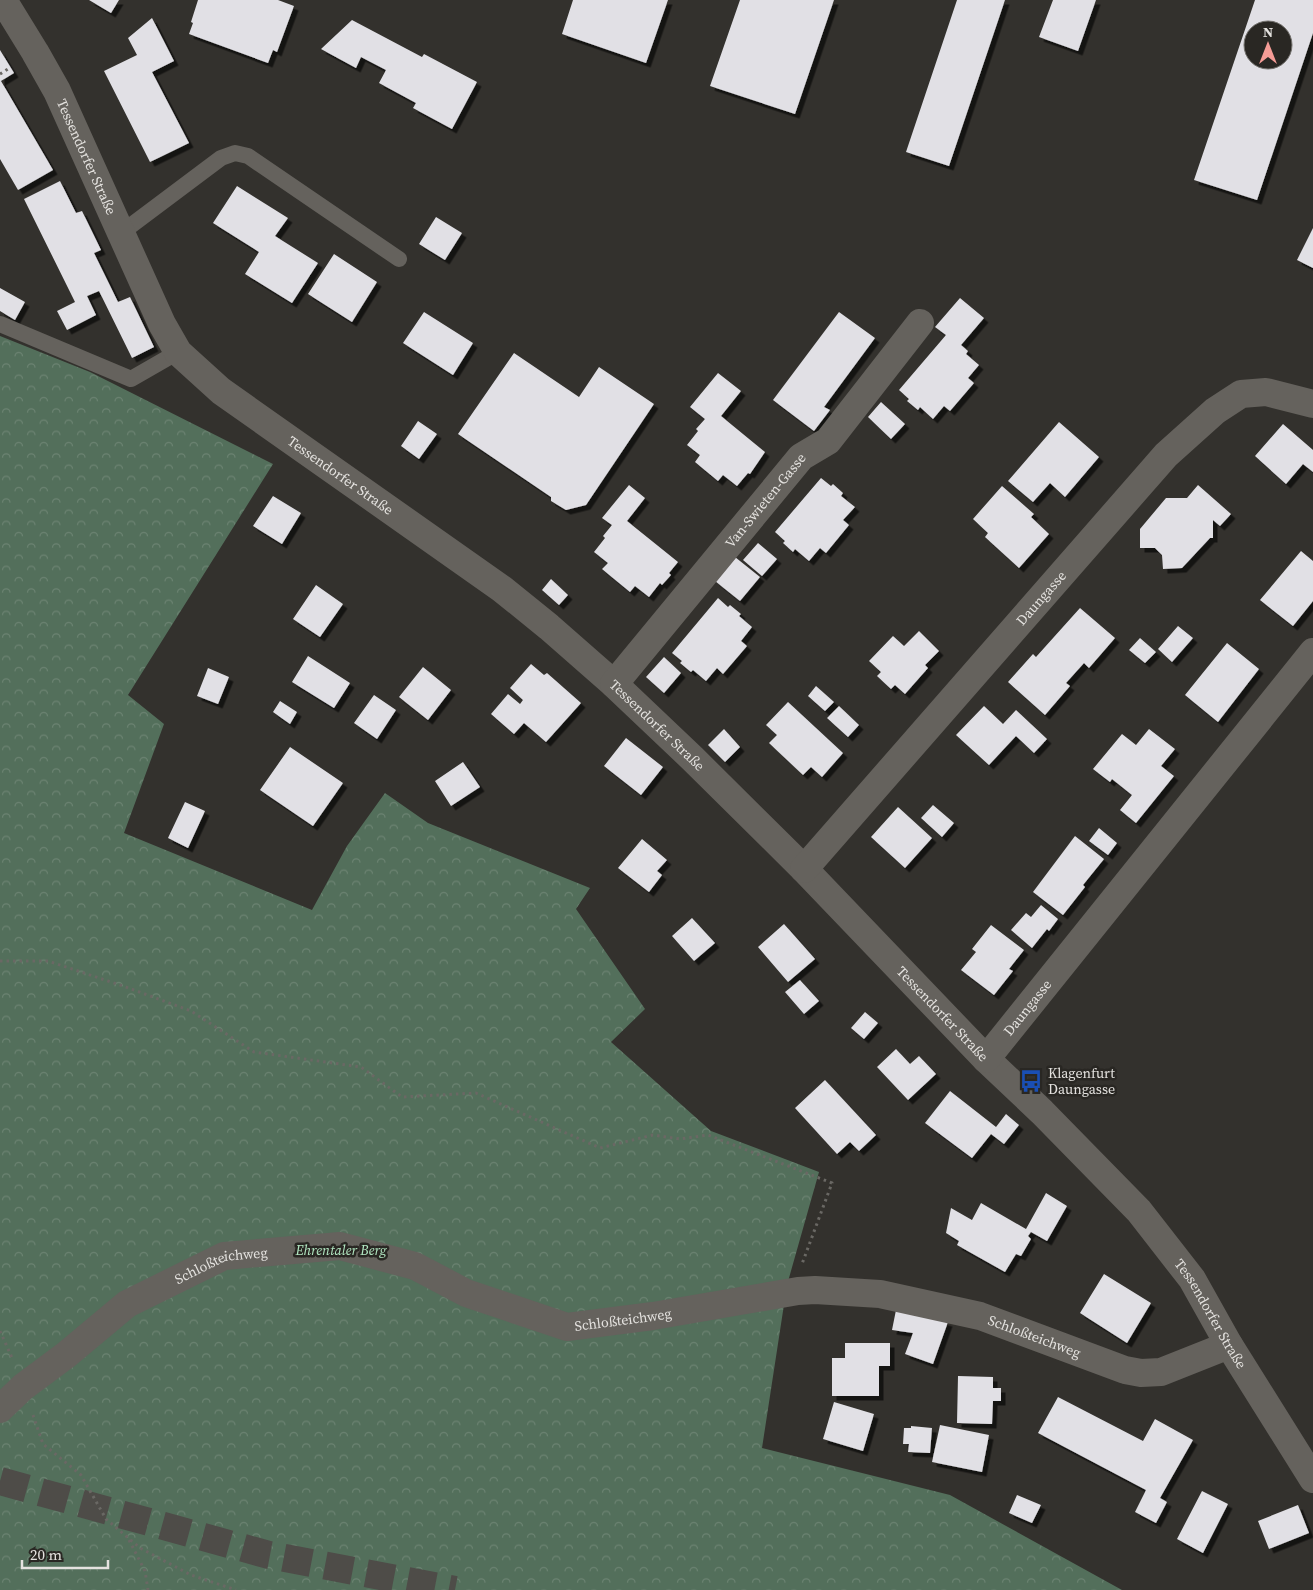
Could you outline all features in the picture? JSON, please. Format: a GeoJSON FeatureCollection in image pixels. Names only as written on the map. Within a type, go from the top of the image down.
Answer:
{"type":"FeatureCollection","features":[{"type":"Feature","properties":{"kind":"street","name":"Tessendorfer Straße"},"geometry":{"type":"LineString","coordinates":[[3,0],[57,91],[162,324],[178,352],[221,391],[502,589],[549,627],[614,684],[804,869],[986,1059],[1140,1210],[1192,1279],[1229,1345],[1313,1478]]}},
{"type":"Feature","properties":{"kind":"street","name":"Van-Swieten-Gasse"},"geometry":{"type":"LineString","coordinates":[[614,684],[801,457],[828,441],[920,322]]}},
{"type":"Feature","properties":{"kind":"street","name":"Daungasse"},"geometry":{"type":"LineString","coordinates":[[804,869],[1166,455],[1215,411],[1241,394],[1266,392],[1313,404]]}},
{"type":"Feature","properties":{"kind":"street","name":"Daungasse"},"geometry":{"type":"LineString","coordinates":[[986,1059],[1313,652]]}},
{"type":"Feature","properties":{"kind":"street","name":"Schloßteichweg"},"geometry":{"type":"LineString","coordinates":[[0,1409],[23,1386],[66,1355],[127,1304],[224,1256],[340,1246],[415,1266],[466,1293],[567,1327],[654,1316],[798,1291],[816,1290],[880,1294],[980,1316],[1125,1370],[1141,1373],[1161,1372],[1229,1345]]}},
{"type":"Feature","properties":{"kind":"lane"},"geometry":{"type":"LineString","coordinates":[[121,233],[221,158],[235,153],[248,156],[399,259]]}},
{"type":"Feature","properties":{"kind":"lane"},"geometry":{"type":"LineString","coordinates":[[0,324],[131,379],[178,352]]}},
{"type":"Feature","properties":{"kind":"path"},"geometry":{"type":"LineString","coordinates":[[0,961],[48,961],[123,986],[190,1011],[254,1052],[361,1067],[402,1097],[476,1093],[600,1148],[653,1136],[680,1139],[708,1134],[832,1183],[802,1265],[798,1291]]}},
{"type":"Feature","properties":{"kind":"path"},"geometry":{"type":"LineString","coordinates":[[0,1331],[23,1386],[43,1444],[81,1474],[106,1519],[140,1548],[191,1575],[236,1590]]}},
{"type":"Feature","properties":{"kind":"path"},"geometry":{"type":"LineString","coordinates":[[127,1537],[145,1571],[148,1590]]}},
{"type":"Feature","properties":{"kind":"green space","name":"Ehrentaler Berg"},"geometry":{"type":"Polygon","coordinates":[[[0,336],[90,372],[273,464],[128,695],[164,724],[124,833],[312,910],[347,846],[385,793],[428,823],[590,888],[576,909],[645,1009],[611,1042],[711,1131],[819,1172],[787,1285],[762,1448],[950,1495],[1122,1590],[0,1590],[0,336]]]}},
{"type":"Feature","properties":{"kind":"building"},"geometry":{"type":"Polygon","coordinates":[[[89,0],[119,0],[111,13],[89,0]]]}},
{"type":"Feature","properties":{"kind":"building"},"geometry":{"type":"Polygon","coordinates":[[[198,0],[278,0],[294,6],[277,52],[273,50],[268,63],[189,34],[198,0]]]}},
{"type":"Feature","properties":{"kind":"building"},"geometry":{"type":"Polygon","coordinates":[[[573,0],[668,0],[646,63],[562,34],[573,0]]]}},
{"type":"Feature","properties":{"kind":"building"},"geometry":{"type":"Polygon","coordinates":[[[740,0],[834,0],[795,114],[710,86],[740,0]]]}},
{"type":"Feature","properties":{"kind":"building"},"geometry":{"type":"Polygon","coordinates":[[[957,0],[1005,0],[949,166],[906,152],[957,0]]]}},
{"type":"Feature","properties":{"kind":"building"},"geometry":{"type":"Polygon","coordinates":[[[1053,0],[1096,0],[1078,51],[1039,37],[1053,0]]]}},
{"type":"Feature","properties":{"kind":"building"},"geometry":{"type":"Polygon","coordinates":[[[1255,0],[1313,0],[1313,33],[1257,200],[1194,180],[1243,35],[1243,70],[1293,70],[1293,20],[1248,20],[1255,0]]]}},
{"type":"Feature","properties":{"kind":"building"},"geometry":{"type":"Polygon","coordinates":[[[152,18],[174,61],[152,72],[189,143],[150,162],[104,71],[137,55],[128,38],[152,18]]]}},
{"type":"Feature","properties":{"kind":"building"},"geometry":{"type":"Polygon","coordinates":[[[352,20],[422,57],[424,54],[477,82],[452,129],[413,108],[416,103],[379,83],[386,70],[361,57],[356,68],[321,49],[352,20]]]}},
{"type":"Feature","properties":{"kind":"building"},"geometry":{"type":"Polygon","coordinates":[[[0,50],[14,73],[1,81],[53,170],[18,190],[0,159],[0,50]]]}},
{"type":"Feature","properties":{"kind":"building"},"geometry":{"type":"Polygon","coordinates":[[[60,181],[76,213],[82,211],[101,250],[94,253],[118,302],[130,297],[154,347],[132,358],[99,291],[87,296],[96,315],[67,330],[57,311],[75,302],[24,199],[60,181]]]}},
{"type":"Feature","properties":{"kind":"building"},"geometry":{"type":"Polygon","coordinates":[[[237,186],[288,218],[275,236],[318,263],[292,303],[245,274],[259,252],[213,223],[237,186]]]}},
{"type":"Feature","properties":{"kind":"building"},"geometry":{"type":"Polygon","coordinates":[[[436,217],[462,233],[445,260],[419,244],[436,217]]]}},
{"type":"Feature","properties":{"kind":"building"},"geometry":{"type":"Polygon","coordinates":[[[1313,228],[1313,268],[1297,260],[1313,228]]]}},
{"type":"Feature","properties":{"kind":"building"},"geometry":{"type":"Polygon","coordinates":[[[334,254],[377,282],[352,322],[308,294],[334,254]]]}},
{"type":"Feature","properties":{"kind":"building"},"geometry":{"type":"Polygon","coordinates":[[[0,288],[25,302],[15,320],[0,311],[0,288]]]}},
{"type":"Feature","properties":{"kind":"building"},"geometry":{"type":"Polygon","coordinates":[[[960,298],[984,318],[961,345],[968,351],[966,354],[979,365],[968,378],[974,383],[950,411],[944,406],[933,419],[920,407],[918,410],[907,401],[909,399],[899,390],[946,335],[935,327],[960,298]]]}},
{"type":"Feature","properties":{"kind":"building"},"geometry":{"type":"Polygon","coordinates":[[[424,312],[473,343],[453,375],[403,343],[424,312]]]}},
{"type":"Feature","properties":{"kind":"building"},"geometry":{"type":"Polygon","coordinates":[[[839,312],[875,338],[824,407],[830,410],[814,431],[773,400],[839,312]]]}},
{"type":"Feature","properties":{"kind":"building"},"geometry":{"type":"Polygon","coordinates":[[[514,353],[579,397],[599,367],[654,404],[586,505],[566,510],[551,501],[551,497],[458,434],[514,353]]]}},
{"type":"Feature","properties":{"kind":"building"},"geometry":{"type":"Polygon","coordinates":[[[718,373],[741,391],[721,416],[765,452],[750,474],[748,473],[737,486],[723,475],[718,481],[695,462],[700,455],[687,445],[698,431],[696,429],[705,419],[690,407],[718,373]]]}},
{"type":"Feature","properties":{"kind":"building"},"geometry":{"type":"Polygon","coordinates":[[[881,402],[905,424],[891,439],[868,417],[881,402]]]}},
{"type":"Feature","properties":{"kind":"building"},"geometry":{"type":"Polygon","coordinates":[[[418,421],[437,434],[419,459],[401,446],[418,421]]]}},
{"type":"Feature","properties":{"kind":"building"},"geometry":{"type":"Polygon","coordinates":[[[1059,422],[1099,457],[1065,497],[1050,483],[1033,502],[1008,481],[1059,422]]]}},
{"type":"Feature","properties":{"kind":"building"},"geometry":{"type":"Polygon","coordinates":[[[1283,424],[1313,450],[1313,472],[1303,464],[1286,484],[1255,456],[1283,424]]]}},
{"type":"Feature","properties":{"kind":"building"},"geometry":{"type":"Polygon","coordinates":[[[821,478],[831,486],[833,484],[843,493],[841,496],[855,507],[843,520],[849,525],[826,553],[820,548],[809,561],[795,549],[793,552],[775,532],[821,478]]]}},
{"type":"Feature","properties":{"kind":"building"},"geometry":{"type":"Polygon","coordinates":[[[629,485],[645,498],[627,521],[678,562],[669,573],[671,575],[662,585],[660,583],[649,597],[635,586],[630,592],[602,569],[608,563],[594,552],[612,525],[602,518],[629,485]]]}},
{"type":"Feature","properties":{"kind":"building"},"geometry":{"type":"Polygon","coordinates":[[[1198,485],[1231,514],[1220,526],[1213,520],[1213,538],[1210,538],[1182,568],[1163,569],[1162,555],[1155,548],[1140,548],[1140,529],[1166,498],[1187,498],[1198,485]]]}},
{"type":"Feature","properties":{"kind":"building"},"geometry":{"type":"Polygon","coordinates":[[[1002,486],[1034,514],[1031,517],[1049,534],[1019,568],[985,537],[988,533],[973,519],[1002,486]]]}},
{"type":"Feature","properties":{"kind":"building"},"geometry":{"type":"Polygon","coordinates":[[[273,496],[301,513],[282,544],[253,526],[273,496]]]}},
{"type":"Feature","properties":{"kind":"building"},"geometry":{"type":"Polygon","coordinates":[[[758,543],[777,559],[762,576],[743,560],[758,543]]]}},
{"type":"Feature","properties":{"kind":"building"},"geometry":{"type":"Polygon","coordinates":[[[1301,551],[1313,561],[1313,601],[1293,626],[1260,600],[1301,551]]]}},
{"type":"Feature","properties":{"kind":"building"},"geometry":{"type":"Polygon","coordinates":[[[735,557],[760,577],[740,601],[715,581],[735,557]]]}},
{"type":"Feature","properties":{"kind":"building"},"geometry":{"type":"Polygon","coordinates":[[[551,579],[568,595],[559,605],[542,590],[551,579]]]}},
{"type":"Feature","properties":{"kind":"building"},"geometry":{"type":"Polygon","coordinates":[[[316,585],[343,604],[320,637],[293,619],[316,585]]]}},
{"type":"Feature","properties":{"kind":"building"},"geometry":{"type":"Polygon","coordinates":[[[718,598],[728,607],[730,605],[741,614],[739,616],[752,627],[741,641],[747,646],[723,674],[717,668],[706,681],[693,670],[691,672],[680,663],[682,661],[672,653],[718,598]]]}},
{"type":"Feature","properties":{"kind":"building"},"geometry":{"type":"Polygon","coordinates":[[[1080,608],[1115,638],[1089,668],[1084,663],[1066,683],[1070,686],[1045,715],[1008,682],[1033,654],[1036,657],[1080,608]]]}},
{"type":"Feature","properties":{"kind":"building"},"geometry":{"type":"Polygon","coordinates":[[[1178,626],[1193,638],[1172,662],[1158,649],[1178,626]]]}},
{"type":"Feature","properties":{"kind":"building"},"geometry":{"type":"Polygon","coordinates":[[[919,631],[939,651],[925,665],[928,668],[905,694],[895,685],[891,689],[877,676],[881,672],[869,661],[893,636],[904,646],[919,631]]]}},
{"type":"Feature","properties":{"kind":"building"},"geometry":{"type":"Polygon","coordinates":[[[1140,638],[1156,652],[1145,663],[1129,650],[1140,638]]]}},
{"type":"Feature","properties":{"kind":"building"},"geometry":{"type":"Polygon","coordinates":[[[1227,643],[1259,669],[1218,722],[1185,695],[1227,643]]]}},
{"type":"Feature","properties":{"kind":"building"},"geometry":{"type":"Polygon","coordinates":[[[308,656],[350,683],[334,708],[292,682],[308,656]]]}},
{"type":"Feature","properties":{"kind":"building"},"geometry":{"type":"Polygon","coordinates":[[[664,657],[681,673],[664,693],[646,677],[664,657]]]}},
{"type":"Feature","properties":{"kind":"building"},"geometry":{"type":"Polygon","coordinates":[[[531,664],[544,675],[547,673],[581,703],[546,742],[524,723],[514,734],[491,714],[508,694],[520,704],[523,700],[510,688],[531,664]]]}},
{"type":"Feature","properties":{"kind":"building"},"geometry":{"type":"Polygon","coordinates":[[[423,667],[451,690],[428,720],[399,697],[423,667]]]}},
{"type":"Feature","properties":{"kind":"building"},"geometry":{"type":"Polygon","coordinates":[[[208,668],[229,677],[218,704],[197,696],[208,668]]]}},
{"type":"Feature","properties":{"kind":"building"},"geometry":{"type":"Polygon","coordinates":[[[816,686],[834,702],[825,711],[808,696],[816,686]]]}},
{"type":"Feature","properties":{"kind":"building"},"geometry":{"type":"Polygon","coordinates":[[[374,695],[396,710],[377,739],[354,723],[374,695]]]}},
{"type":"Feature","properties":{"kind":"building"},"geometry":{"type":"Polygon","coordinates":[[[280,701],[297,712],[290,724],[273,712],[280,701]]]}},
{"type":"Feature","properties":{"kind":"building"},"geometry":{"type":"Polygon","coordinates":[[[788,702],[843,753],[822,777],[811,767],[803,775],[769,743],[777,735],[766,725],[788,702]]]}},
{"type":"Feature","properties":{"kind":"building"},"geometry":{"type":"Polygon","coordinates":[[[839,706],[859,725],[848,737],[827,718],[839,706]]]}},
{"type":"Feature","properties":{"kind":"building"},"geometry":{"type":"Polygon","coordinates":[[[984,706],[1003,724],[1016,710],[1047,739],[1034,753],[1016,736],[989,765],[956,735],[984,706]]]}},
{"type":"Feature","properties":{"kind":"building"},"geometry":{"type":"Polygon","coordinates":[[[724,729],[740,747],[725,762],[708,745],[724,729]]]}},
{"type":"Feature","properties":{"kind":"building"},"geometry":{"type":"Polygon","coordinates":[[[1149,729],[1175,749],[1161,766],[1174,776],[1136,823],[1120,810],[1132,795],[1112,779],[1110,782],[1093,769],[1122,734],[1136,745],[1149,729]]]}},
{"type":"Feature","properties":{"kind":"building"},"geometry":{"type":"Polygon","coordinates":[[[626,738],[663,767],[641,795],[604,766],[626,738]]]}},
{"type":"Feature","properties":{"kind":"building"},"geometry":{"type":"Polygon","coordinates":[[[290,747],[343,783],[313,826],[260,790],[290,747]]]}},
{"type":"Feature","properties":{"kind":"building"},"geometry":{"type":"Polygon","coordinates":[[[463,762],[480,787],[451,806],[435,781],[463,762]]]}},
{"type":"Feature","properties":{"kind":"building"},"geometry":{"type":"Polygon","coordinates":[[[185,802],[205,811],[188,848],[168,838],[185,802]]]}},
{"type":"Feature","properties":{"kind":"building"},"geometry":{"type":"Polygon","coordinates":[[[933,805],[954,823],[942,837],[921,818],[933,805]]]}},
{"type":"Feature","properties":{"kind":"building"},"geometry":{"type":"Polygon","coordinates":[[[898,807],[932,838],[905,868],[871,837],[898,807]]]}},
{"type":"Feature","properties":{"kind":"building"},"geometry":{"type":"Polygon","coordinates":[[[1099,828],[1117,843],[1108,855],[1089,841],[1099,828]]]}},
{"type":"Feature","properties":{"kind":"building"},"geometry":{"type":"Polygon","coordinates":[[[1075,836],[1104,859],[1083,885],[1085,887],[1063,915],[1033,892],[1075,836]]]}},
{"type":"Feature","properties":{"kind":"building"},"geometry":{"type":"Polygon","coordinates":[[[642,839],[667,860],[657,871],[662,875],[649,892],[618,868],[642,839]]]}},
{"type":"Feature","properties":{"kind":"building"},"geometry":{"type":"Polygon","coordinates":[[[1041,905],[1058,919],[1049,931],[1047,929],[1032,948],[1011,930],[1026,913],[1031,917],[1041,905]]]}},
{"type":"Feature","properties":{"kind":"building"},"geometry":{"type":"Polygon","coordinates":[[[692,918],[715,943],[694,961],[672,936],[692,918]]]}},
{"type":"Feature","properties":{"kind":"building"},"geometry":{"type":"Polygon","coordinates":[[[784,924],[815,959],[788,982],[758,947],[784,924]]]}},
{"type":"Feature","properties":{"kind":"building"},"geometry":{"type":"Polygon","coordinates":[[[991,925],[1024,950],[1009,969],[1013,971],[994,995],[961,970],[976,952],[972,949],[991,925]]]}},
{"type":"Feature","properties":{"kind":"building"},"geometry":{"type":"Polygon","coordinates":[[[800,980],[819,1001],[804,1014],[785,992],[800,980]]]}},
{"type":"Feature","properties":{"kind":"building"},"geometry":{"type":"Polygon","coordinates":[[[865,1012],[878,1023],[864,1039],[851,1028],[865,1012]]]}},
{"type":"Feature","properties":{"kind":"building"},"geometry":{"type":"Polygon","coordinates":[[[896,1049],[910,1064],[919,1056],[936,1074],[908,1100],[877,1067],[896,1049]]]}},
{"type":"Feature","properties":{"kind":"building"},"geometry":{"type":"Polygon","coordinates":[[[825,1080],[876,1135],[859,1151],[850,1142],[837,1154],[795,1108],[825,1080]]]}},
{"type":"Feature","properties":{"kind":"building"},"geometry":{"type":"Polygon","coordinates":[[[950,1091],[996,1127],[1006,1114],[1019,1125],[1004,1144],[991,1134],[972,1158],[925,1123],[950,1091]]]}},
{"type":"Feature","properties":{"kind":"building"},"geometry":{"type":"Polygon","coordinates":[[[1046,1193],[1067,1206],[1047,1241],[1031,1232],[1028,1236],[1031,1239],[1021,1256],[1016,1254],[1005,1272],[957,1245],[959,1241],[946,1233],[951,1208],[972,1220],[981,1203],[1026,1229],[1046,1193]]]}},
{"type":"Feature","properties":{"kind":"building"},"geometry":{"type":"Polygon","coordinates":[[[1104,1274],[1151,1303],[1127,1343],[1080,1313],[1104,1274]]]}},
{"type":"Feature","properties":{"kind":"building"},"geometry":{"type":"Polygon","coordinates":[[[896,1310],[948,1322],[933,1364],[905,1354],[913,1333],[892,1330],[896,1310]]]}},
{"type":"Feature","properties":{"kind":"building"},"geometry":{"type":"Polygon","coordinates":[[[845,1343],[890,1343],[890,1366],[879,1366],[879,1396],[832,1396],[832,1358],[845,1358],[845,1343]]]}},
{"type":"Feature","properties":{"kind":"building"},"geometry":{"type":"Polygon","coordinates":[[[958,1376],[993,1377],[993,1388],[1001,1388],[1001,1401],[993,1401],[992,1424],[957,1423],[958,1376]]]}},
{"type":"Feature","properties":{"kind":"building"},"geometry":{"type":"Polygon","coordinates":[[[1058,1397],[1143,1441],[1155,1419],[1193,1440],[1160,1498],[1167,1502],[1156,1523],[1135,1512],[1146,1490],[1038,1433],[1058,1397]]]}},
{"type":"Feature","properties":{"kind":"building"},"geometry":{"type":"Polygon","coordinates":[[[834,1402],[874,1414],[863,1451],[823,1439],[834,1402]]]}},
{"type":"Feature","properties":{"kind":"building"},"geometry":{"type":"Polygon","coordinates":[[[940,1425],[989,1435],[982,1472],[932,1462],[940,1425]]]}},
{"type":"Feature","properties":{"kind":"building"},"geometry":{"type":"Polygon","coordinates":[[[911,1426],[932,1428],[930,1453],[908,1452],[909,1444],[903,1444],[904,1428],[911,1428],[911,1426]]]}},
{"type":"Feature","properties":{"kind":"building"},"geometry":{"type":"Polygon","coordinates":[[[1202,1491],[1228,1504],[1203,1553],[1177,1539],[1202,1491]]]}},
{"type":"Feature","properties":{"kind":"building"},"geometry":{"type":"Polygon","coordinates":[[[1017,1495],[1041,1505],[1032,1523],[1009,1513],[1017,1495]]]}},
{"type":"Feature","properties":{"kind":"building"},"geometry":{"type":"Polygon","coordinates":[[[1298,1505],[1309,1533],[1269,1549],[1258,1521],[1298,1505]]]}},
{"type":"Feature","properties":{"kind":"tunnel"},"geometry":{"type":"LineString","coordinates":[[0,1481],[269,1555],[455,1590]]}},
{"type":"Feature","properties":{"kind":"place","name":"Klagenfurt Daungasse"},"geometry":{"type":"Point","coordinates":[1031,1081]}}]}
